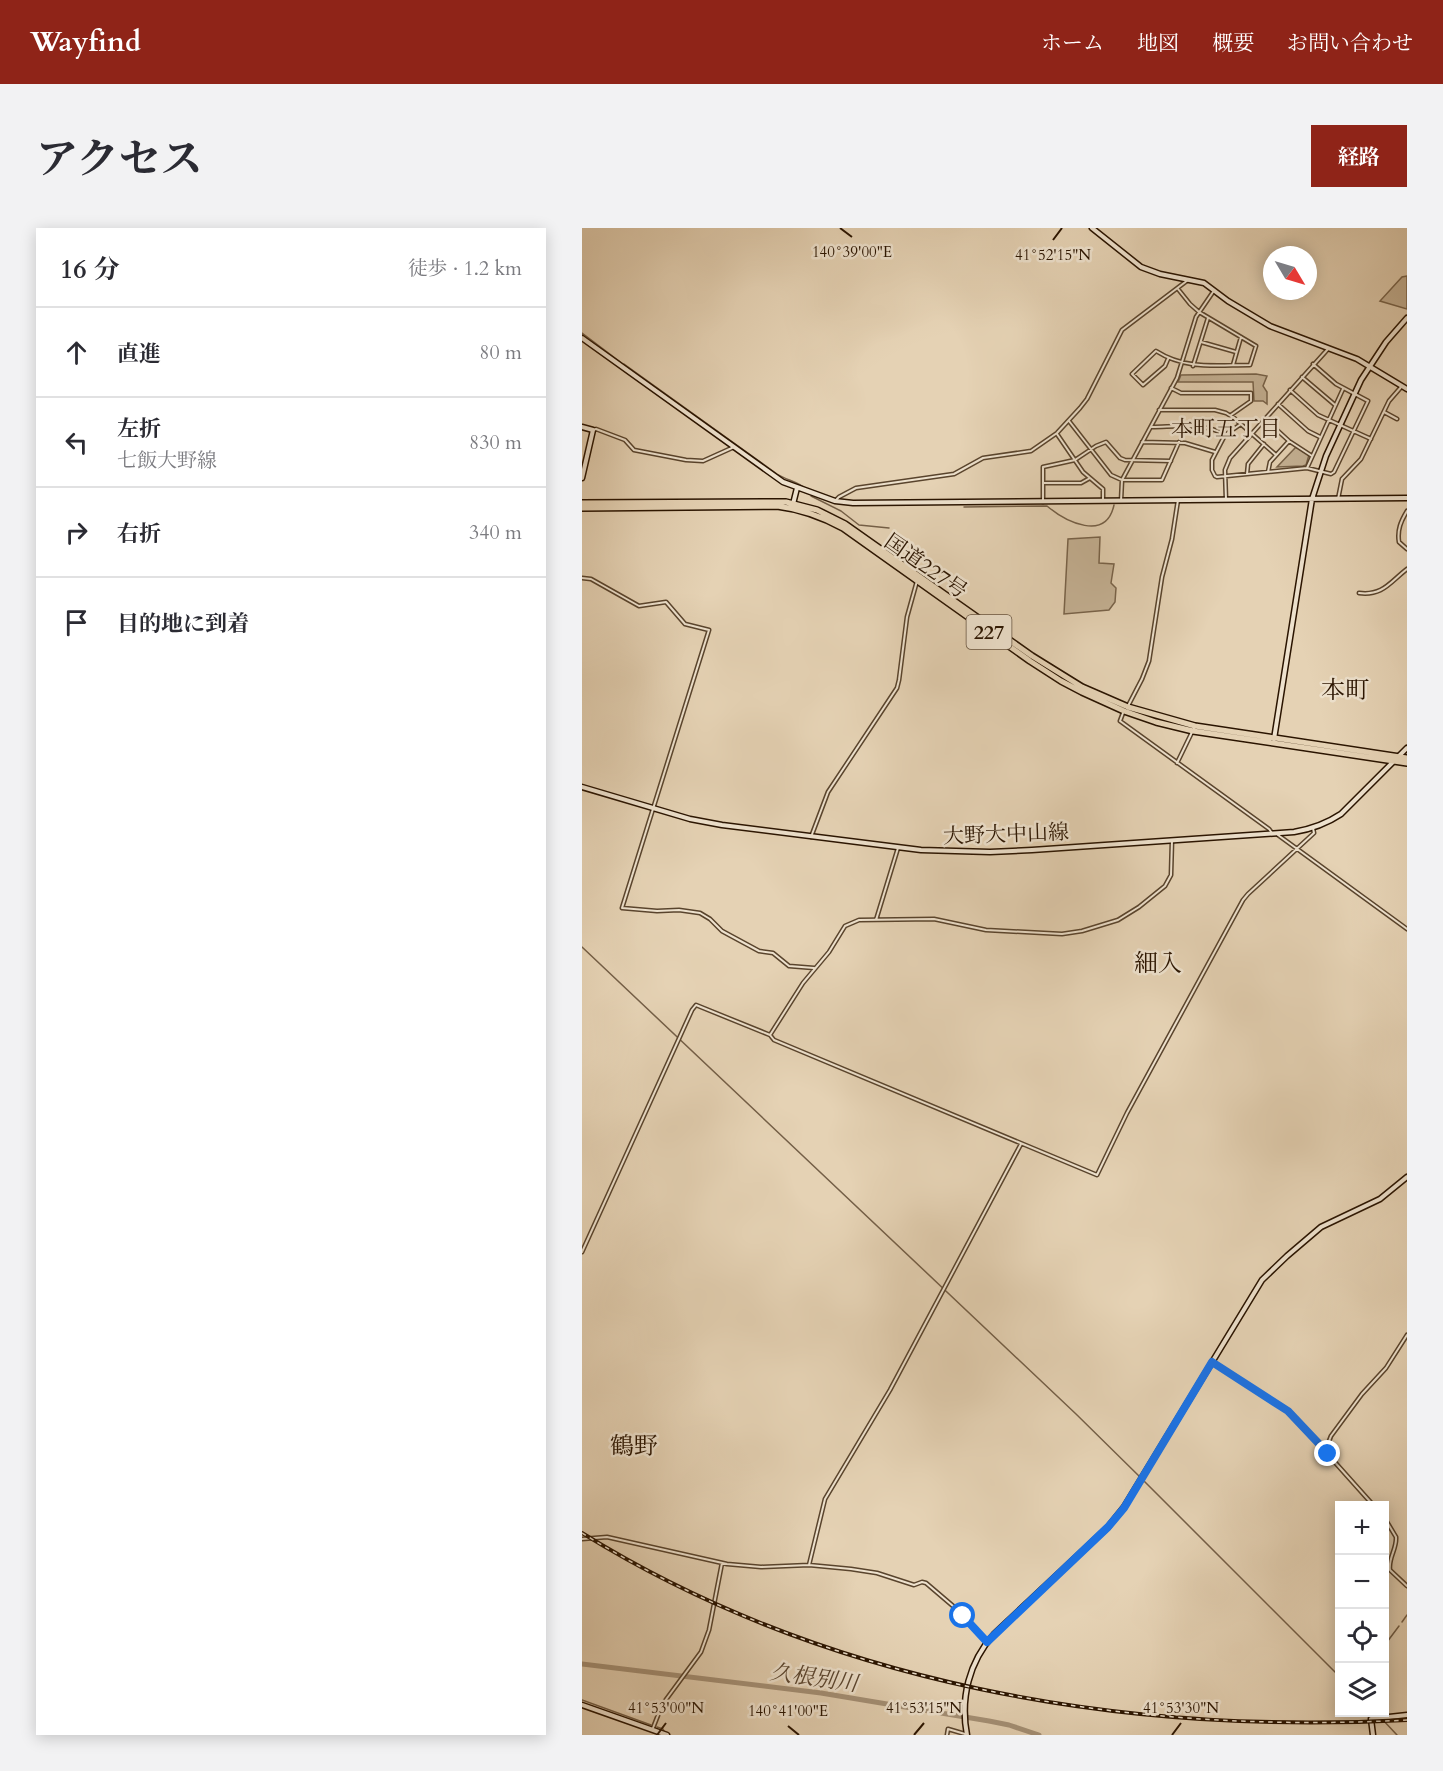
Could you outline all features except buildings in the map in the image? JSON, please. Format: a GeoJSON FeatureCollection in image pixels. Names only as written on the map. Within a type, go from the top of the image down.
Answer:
{"type":"FeatureCollection","features":[{"type":"Feature","properties":{"kind":"highway","name":"国道227号"},"geometry":{"type":"LineString","coordinates":[[582,503],[756,502],[793,505],[843,528],[919,578],[1030,661],[1061,681],[1156,722],[1407,763]]}},
{"type":"Feature","properties":{"kind":"highway","name":"国道227号"},"geometry":{"type":"LineString","coordinates":[[582,508],[793,505]]}},
{"type":"Feature","properties":{"kind":"highway","name":"国道227号"},"geometry":{"type":"LineString","coordinates":[[1397,760],[1407,758]]}},
{"type":"Feature","properties":{"kind":"main road"},"geometry":{"type":"LineString","coordinates":[[1092,228],[1142,267],[1160,274],[1204,283],[1270,326],[1369,365],[1407,389]]}},
{"type":"Feature","properties":{"kind":"main road"},"geometry":{"type":"LineString","coordinates":[[1274,741],[1312,499],[1320,472],[1354,393],[1369,365],[1407,318]]}},
{"type":"Feature","properties":{"kind":"main road"},"geometry":{"type":"LineString","coordinates":[[582,338],[783,482],[835,501],[853,503],[1407,498]]}},
{"type":"Feature","properties":{"kind":"main road"},"geometry":{"type":"LineString","coordinates":[[582,427],[593,430],[582,478]]}},
{"type":"Feature","properties":{"kind":"main road"},"geometry":{"type":"LineString","coordinates":[[793,505],[797,488]]}},
{"type":"Feature","properties":{"kind":"main road","name":"大野大中山線"},"geometry":{"type":"LineString","coordinates":[[582,787],[704,823],[898,848],[990,852],[1274,833],[1313,828],[1341,814],[1407,748]]}},
{"type":"Feature","properties":{"kind":"main road"},"geometry":{"type":"LineString","coordinates":[[967,1733],[964,1707],[971,1671],[980,1651],[1108,1527],[1124,1508],[1256,1288],[1270,1271],[1321,1227],[1380,1200],[1407,1178]]}},
{"type":"Feature","properties":{"kind":"main road"},"geometry":{"type":"LineString","coordinates":[[582,1705],[651,1733],[664,1734]]}},
{"type":"Feature","properties":{"kind":"main road"},"geometry":{"type":"LineString","coordinates":[[1372,1735],[1371,1719],[1407,1715]]}},
{"type":"Feature","properties":{"kind":"street"},"geometry":{"type":"LineString","coordinates":[[835,501],[856,488],[954,474],[983,458],[1027,452],[1036,448],[1069,421],[1087,399],[1122,330],[1189,279]]}},
{"type":"Feature","properties":{"kind":"street"},"geometry":{"type":"LineString","coordinates":[[1168,359],[1165,366],[1143,385],[1132,374],[1156,351],[1168,359],[1193,366],[1250,365],[1256,346],[1199,312],[1178,289]]}},
{"type":"Feature","properties":{"kind":"street"},"geometry":{"type":"LineString","coordinates":[[1121,501],[1122,480],[1177,378],[1192,327],[1199,312],[1214,291]]}},
{"type":"Feature","properties":{"kind":"street"},"geometry":{"type":"LineString","coordinates":[[1193,366],[1208,318]]}},
{"type":"Feature","properties":{"kind":"street"},"geometry":{"type":"LineString","coordinates":[[1233,365],[1241,337]]}},
{"type":"Feature","properties":{"kind":"street"},"geometry":{"type":"LineString","coordinates":[[1201,342],[1236,352]]}},
{"type":"Feature","properties":{"kind":"street"},"geometry":{"type":"LineString","coordinates":[[1226,500],[1228,461],[1328,348]]}},
{"type":"Feature","properties":{"kind":"street"},"geometry":{"type":"LineString","coordinates":[[1241,424],[1225,435],[1212,460],[1212,470],[1215,476],[1307,468],[1331,474],[1334,472],[1368,401],[1336,384],[1313,364]]}},
{"type":"Feature","properties":{"kind":"street"},"geometry":{"type":"LineString","coordinates":[[1302,377],[1335,405]]}},
{"type":"Feature","properties":{"kind":"street"},"geometry":{"type":"LineString","coordinates":[[1338,499],[1342,479],[1361,459],[1383,411],[1402,386]]}},
{"type":"Feature","properties":{"kind":"street"},"geometry":{"type":"LineString","coordinates":[[1307,468],[1343,387]]}},
{"type":"Feature","properties":{"kind":"street"},"geometry":{"type":"LineString","coordinates":[[1172,388],[1181,393],[1251,393],[1251,401],[1231,416]]}},
{"type":"Feature","properties":{"kind":"street"},"geometry":{"type":"LineString","coordinates":[[1290,390],[1318,414],[1371,439]]}},
{"type":"Feature","properties":{"kind":"street"},"geometry":{"type":"LineString","coordinates":[[1277,404],[1308,431],[1320,437]]}},
{"type":"Feature","properties":{"kind":"street"},"geometry":{"type":"LineString","coordinates":[[1159,411],[1215,410],[1231,416],[1276,455]]}},
{"type":"Feature","properties":{"kind":"street"},"geometry":{"type":"LineString","coordinates":[[1383,411],[1397,420]]}},
{"type":"Feature","properties":{"kind":"street"},"geometry":{"type":"LineString","coordinates":[[1265,419],[1289,441],[1312,456]]}},
{"type":"Feature","properties":{"kind":"street"},"geometry":{"type":"LineString","coordinates":[[1069,421],[1111,475],[1122,480],[1162,480],[1179,442]]}},
{"type":"Feature","properties":{"kind":"street"},"geometry":{"type":"LineString","coordinates":[[1151,427],[1202,427],[1225,435]]}},
{"type":"Feature","properties":{"kind":"street"},"geometry":{"type":"LineString","coordinates":[[593,430],[596,429],[625,440],[634,450],[686,460],[703,461],[734,447]]}},
{"type":"Feature","properties":{"kind":"street"},"geometry":{"type":"LineString","coordinates":[[1056,433],[1083,472],[1103,489],[1103,500]]}},
{"type":"Feature","properties":{"kind":"street"},"geometry":{"type":"LineString","coordinates":[[1268,472],[1270,462],[1289,441]]}},
{"type":"Feature","properties":{"kind":"street"},"geometry":{"type":"LineString","coordinates":[[1043,501],[1043,467],[1075,460],[1106,442],[1120,458],[1131,461],[1171,461]]}},
{"type":"Feature","properties":{"kind":"street"},"geometry":{"type":"LineString","coordinates":[[1142,442],[1185,442],[1216,453]]}},
{"type":"Feature","properties":{"kind":"street"},"geometry":{"type":"LineString","coordinates":[[1247,474],[1248,464],[1264,444]]}},
{"type":"Feature","properties":{"kind":"street"},"geometry":{"type":"LineString","coordinates":[[1043,483],[1081,483],[1090,478]]}},
{"type":"Feature","properties":{"kind":"street"},"geometry":{"type":"LineString","coordinates":[[1178,500],[1173,539],[1160,587],[1149,661],[1142,680],[1120,721],[1407,929]]}},
{"type":"Feature","properties":{"kind":"street"},"geometry":{"type":"LineString","coordinates":[[1407,511],[1400,524],[1398,536],[1399,542],[1407,549]]}},
{"type":"Feature","properties":{"kind":"street"},"geometry":{"type":"LineString","coordinates":[[1359,592],[1370,594],[1380,591],[1407,569]]}},
{"type":"Feature","properties":{"kind":"street"},"geometry":{"type":"LineString","coordinates":[[582,578],[591,579],[639,606],[666,602],[685,624],[709,630],[622,908],[700,913],[722,931],[759,951],[773,953],[789,966],[814,968]]}},
{"type":"Feature","properties":{"kind":"street"},"geometry":{"type":"LineString","coordinates":[[811,837],[828,792],[899,683],[907,616],[919,578]]}},
{"type":"Feature","properties":{"kind":"street"},"geometry":{"type":"LineString","coordinates":[[1177,763],[1194,728]]}},
{"type":"Feature","properties":{"kind":"street"},"geometry":{"type":"LineString","coordinates":[[582,1252],[696,1005],[1096,1175],[1127,1113],[1244,900],[1314,833],[1313,828]]}},
{"type":"Feature","properties":{"kind":"street"},"geometry":{"type":"LineString","coordinates":[[770,1035],[803,983],[829,952],[845,926],[859,920],[934,920],[986,930],[1062,934],[1082,931],[1118,920],[1165,886],[1172,875],[1172,840]]}},
{"type":"Feature","properties":{"kind":"street"},"geometry":{"type":"LineString","coordinates":[[876,920],[898,848]]}},
{"type":"Feature","properties":{"kind":"street"},"geometry":{"type":"LineString","coordinates":[[809,1565],[825,1499],[890,1389],[1020,1144]]}},
{"type":"Feature","properties":{"kind":"street"},"geometry":{"type":"LineString","coordinates":[[1326,1449],[1331,1436],[1362,1394],[1386,1368],[1407,1335]]}},
{"type":"Feature","properties":{"kind":"street"},"geometry":{"type":"LineString","coordinates":[[1212,1362],[1283,1407],[1326,1449],[1332,1459],[1370,1501]]}},
{"type":"Feature","properties":{"kind":"street"},"geometry":{"type":"LineString","coordinates":[[1389,1526],[1396,1537],[1395,1550],[1389,1567],[1394,1576],[1407,1586]]}},
{"type":"Feature","properties":{"kind":"street"},"geometry":{"type":"LineString","coordinates":[[582,1539],[607,1537],[722,1563],[761,1567],[809,1565],[868,1571],[914,1585],[926,1583],[953,1606],[987,1642]]}},
{"type":"Feature","properties":{"kind":"street"},"geometry":{"type":"LineString","coordinates":[[651,1733],[659,1711],[691,1667],[705,1643],[722,1563]]}},
{"type":"Feature","properties":{"kind":"street"},"geometry":{"type":"LineString","coordinates":[[947,1735],[948,1729],[967,1733]]}},
{"type":"Feature","properties":{"kind":"shaded area"},"geometry":{"type":"Polygon","coordinates":[[[1407,276],[1407,309],[1380,301],[1402,277],[1407,276]]]}},
{"type":"Feature","properties":{"kind":"shaded area"},"geometry":{"type":"Polygon","coordinates":[[[1256,374],[1267,376],[1263,386],[1267,392],[1267,404],[1263,401],[1254,401],[1253,382],[1178,382],[1181,375],[1256,374]]]}},
{"type":"Feature","properties":{"kind":"shaded area"},"geometry":{"type":"Polygon","coordinates":[[[1296,447],[1309,455],[1306,465],[1277,467],[1296,447]]]}},
{"type":"Feature","properties":{"kind":"shaded area"},"geometry":{"type":"Polygon","coordinates":[[[1100,537],[1099,563],[1114,564],[1111,583],[1116,588],[1115,602],[1109,610],[1064,614],[1068,539],[1100,537]]]}},
{"type":"Feature","properties":{"kind":"waterway"},"geometry":{"type":"LineString","coordinates":[[582,333],[623,364]]}},
{"type":"Feature","properties":{"kind":"waterway"},"geometry":{"type":"LineString","coordinates":[[624,364],[777,474],[806,489]]}},
{"type":"Feature","properties":{"kind":"waterway"},"geometry":{"type":"LineString","coordinates":[[811,496],[841,511],[859,525],[889,528]]}},
{"type":"Feature","properties":{"kind":"waterway"},"geometry":{"type":"LineString","coordinates":[[964,507],[1047,506],[1064,518],[1094,526],[1103,523],[1110,516],[1114,505]]}},
{"type":"Feature","properties":{"kind":"waterway"},"geometry":{"type":"LineString","coordinates":[[582,947],[1140,1477]]}},
{"type":"Feature","properties":{"kind":"waterway"},"geometry":{"type":"LineString","coordinates":[[1143,1480],[1335,1672]]}},
{"type":"Feature","properties":{"kind":"waterway"},"geometry":{"type":"LineString","coordinates":[[1402,1622],[1407,1615]]}},
{"type":"Feature","properties":{"kind":"waterway"},"geometry":{"type":"LineString","coordinates":[[1389,1639],[1399,1626]]}},
{"type":"Feature","properties":{"kind":"waterway","name":"久根別川"},"geometry":{"type":"LineString","coordinates":[[582,1664],[821,1693],[989,1721],[1039,1735]]}},
{"type":"Feature","properties":{"kind":"waterway"},"geometry":{"type":"LineString","coordinates":[[582,1700],[651,1725]]}},
{"type":"Feature","properties":{"kind":"waterway"},"geometry":{"type":"LineString","coordinates":[[1382,1719],[1397,1735]]}},
{"type":"Feature","properties":{"kind":"waterway"},"geometry":{"type":"LineString","coordinates":[[657,1727],[664,1731]]}},
{"type":"Feature","properties":{"kind":"railway"},"geometry":{"type":"LineString","coordinates":[[582,1533],[676,1585],[774,1628],[875,1662],[979,1689],[1085,1707],[1192,1718],[1299,1722],[1407,1720]]}},
{"type":"Feature","properties":{"kind":"district","name":"本町五丁目"},"geometry":{"type":"Point","coordinates":[1226,428]}},
{"type":"Feature","properties":{"kind":"district","name":"本町"},"geometry":{"type":"Point","coordinates":[1345,690]}},
{"type":"Feature","properties":{"kind":"district","name":"細入"},"geometry":{"type":"Point","coordinates":[1158,963]}},
{"type":"Feature","properties":{"kind":"district","name":"鶴野"},"geometry":{"type":"Point","coordinates":[634,1446]}},
{"type":"Feature","properties":{"kind":"route"},"geometry":{"type":"LineString","coordinates":[[963,1616],[987,1642],[1108,1527],[1130,1499],[1212,1362],[1283,1407],[1326,1449],[1328,1454]]}}]}
